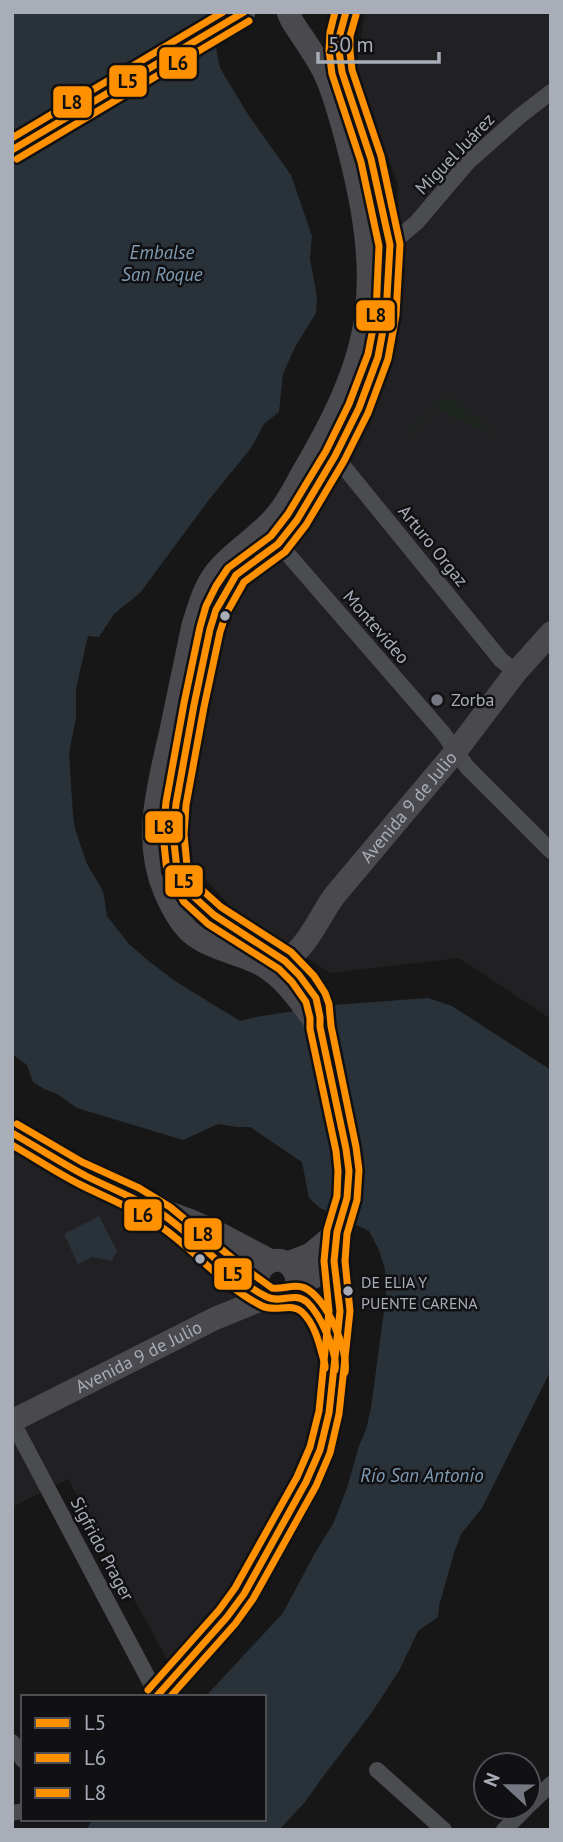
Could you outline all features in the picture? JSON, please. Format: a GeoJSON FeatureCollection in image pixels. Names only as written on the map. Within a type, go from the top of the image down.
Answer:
{"type":"FeatureCollection","features":[{"type":"Feature","properties":{"kind":"main road"},"geometry":{"type":"LineString","coordinates":[[12,150],[244,12]]}},
{"type":"Feature","properties":{"kind":"main road"},"geometry":{"type":"LineString","coordinates":[[288,12],[324,71],[335,98],[352,163],[366,239],[366,317],[327,450]]}},
{"type":"Feature","properties":{"kind":"main road"},"geometry":{"type":"LineString","coordinates":[[320,1020],[309,985],[285,961],[214,915],[193,896],[177,869],[173,834],[194,705],[216,610],[236,575],[272,536],[279,512],[359,408],[378,357],[386,314],[390,245],[370,159],[342,72],[340,34],[346,12]]}},
{"type":"Feature","properties":{"kind":"main road"},"geometry":{"type":"LineString","coordinates":[[272,536],[230,558],[216,572],[200,602],[155,800],[153,835],[158,876],[168,901],[189,932],[209,944],[259,964],[285,984],[320,1020]]}},
{"type":"Feature","properties":{"kind":"main road","name":"Avenida 9 de Julio"},"geometry":{"type":"LineString","coordinates":[[285,961],[297,953],[335,895],[456,751],[516,672],[551,633]]}},
{"type":"Feature","properties":{"kind":"main road"},"geometry":{"type":"LineString","coordinates":[[148,1206],[185,1231],[229,1268],[285,1280],[328,1262],[348,1198],[349,1171],[308,956],[309,936]]}},
{"type":"Feature","properties":{"kind":"main road"},"geometry":{"type":"LineString","coordinates":[[259,964],[285,961]]}},
{"type":"Feature","properties":{"kind":"main road"},"geometry":{"type":"LineString","coordinates":[[12,1133],[85,1175],[148,1206],[189,1220],[285,1280]]}},
{"type":"Feature","properties":{"kind":"main road","name":"Avenida 9 de Julio"},"geometry":{"type":"LineString","coordinates":[[12,1421],[285,1280]]}},
{"type":"Feature","properties":{"kind":"street","name":"Miguel Juárez"},"geometry":{"type":"LineString","coordinates":[[390,245],[417,222],[468,162],[551,92]]}},
{"type":"Feature","properties":{"kind":"street"},"geometry":{"type":"LineString","coordinates":[[366,239],[390,245]]}},
{"type":"Feature","properties":{"kind":"street","name":"Arturo Orgaz"},"geometry":{"type":"LineString","coordinates":[[327,450],[501,660],[516,672]]}},
{"type":"Feature","properties":{"kind":"street","name":"Montevideo"},"geometry":{"type":"LineString","coordinates":[[272,536],[443,733],[467,767],[551,851]]}},
{"type":"Feature","properties":{"kind":"street"},"geometry":{"type":"LineString","coordinates":[[158,1695],[228,1617],[244,1594],[306,1482],[320,1450],[336,1364],[339,1331],[340,1304],[334,1268],[337,1239]]}},
{"type":"Feature","properties":{"kind":"street"},"geometry":{"type":"LineString","coordinates":[[285,1280],[325,1284],[340,1304]]}},
{"type":"Feature","properties":{"kind":"street"},"geometry":{"type":"LineString","coordinates":[[285,1280],[317,1314],[336,1364]]}},
{"type":"Feature","properties":{"kind":"street","name":"Sigfrido Prager"},"geometry":{"type":"LineString","coordinates":[[12,1421],[156,1695]]}},
{"type":"Feature","properties":{"kind":"street"},"geometry":{"type":"LineString","coordinates":[[377,1770],[444,1830]]}},
{"type":"Feature","properties":{"kind":"shaded area"},"geometry":{"type":"Polygon","coordinates":[[[365,12],[551,12],[551,1019],[459,958],[330,973],[232,908],[194,866],[184,836],[216,659],[232,605],[307,522],[396,289],[398,185],[356,68],[365,12]]]}},
{"type":"Feature","properties":{"kind":"shaded area"},"geometry":{"type":"Polygon","coordinates":[[[451,397],[495,435],[435,409],[412,432],[413,435],[408,436],[411,433],[407,433],[440,402],[451,397]]]}},
{"type":"Feature","properties":{"kind":"shaded area"},"geometry":{"type":"Polygon","coordinates":[[[12,1145],[124,1205],[241,1290],[304,1314],[322,1359],[320,1389],[300,1471],[235,1582],[168,1661],[68,1479],[12,1507],[12,1145]]]}},
{"type":"Feature","properties":{"kind":"water","name":"Embalse San Roque"},"geometry":{"type":"Polygon","coordinates":[[[12,12],[209,12],[220,68],[249,116],[291,175],[312,236],[310,259],[317,297],[316,313],[295,347],[283,374],[279,412],[264,424],[251,448],[140,593],[114,614],[99,637],[88,636],[76,689],[76,717],[69,754],[75,829],[87,864],[103,891],[107,916],[129,944],[175,981],[240,1021],[333,1005],[428,998],[452,1006],[551,1070],[551,1370],[482,1508],[461,1534],[438,1617],[418,1631],[399,1671],[370,1715],[305,1802],[279,1830],[86,1830],[92,1821],[266,1821],[266,1695],[207,1695],[283,1613],[333,1524],[347,1488],[371,1408],[386,1296],[385,1269],[379,1250],[369,1231],[320,1208],[309,1198],[302,1162],[250,1127],[218,1124],[183,1140],[77,1108],[33,1082],[27,1065],[12,1054],[12,12]]]}},
{"type":"Feature","properties":{"kind":"water"},"geometry":{"type":"Polygon","coordinates":[[[99,1216],[117,1251],[112,1261],[92,1257],[78,1264],[64,1234],[99,1216]]]}},
{"type":"Feature","properties":{"kind":"transit line","name":"L8"},"geometry":{"type":"LineString","coordinates":[[12,138],[223,12]]}},
{"type":"Feature","properties":{"kind":"transit line","name":"L5"},"geometry":{"type":"LineString","coordinates":[[12,150],[244,12]]}},
{"type":"Feature","properties":{"kind":"transit line","name":"L8"},"geometry":{"type":"LineString","coordinates":[[148,1690],[219,1610],[235,1588],[297,1477],[310,1447],[319,1411],[329,1311],[324,1261],[327,1230],[337,1196],[338,1171],[306,1002],[279,969],[208,924],[184,902],[167,872],[163,834],[166,802],[184,703],[206,606],[228,568],[271,536],[288,514],[326,451],[349,404],[368,354],[376,313],[379,246],[361,162],[332,74],[329,50],[335,12]]}},
{"type":"Feature","properties":{"kind":"transit line","name":"L5"},"geometry":{"type":"LineString","coordinates":[[158,1695],[244,1594],[306,1482],[320,1450],[329,1413],[340,1311],[334,1261],[337,1232],[347,1198],[349,1171],[316,998],[285,961],[214,915],[193,896],[177,869],[173,834],[194,705],[216,610],[236,575],[278,544],[297,520],[335,456],[359,408],[378,357],[386,314],[390,245],[371,159],[342,72],[340,34],[346,12]]}},
{"type":"Feature","properties":{"kind":"transit line","name":"L6"},"geometry":{"type":"LineString","coordinates":[[172,1695],[235,1624],[253,1599],[316,1486],[330,1453],[339,1414],[350,1311],[345,1261],[347,1234],[357,1200],[359,1170],[329,1004],[314,976],[291,952],[221,907],[201,889],[187,866],[184,834],[186,805],[204,707],[226,614],[244,582],[285,552],[306,525],[344,461],[368,413],[388,359],[396,315],[400,244],[381,156],[352,70],[350,36],[356,15]]}},
{"type":"Feature","properties":{"kind":"transit line","name":"L6"},"geometry":{"type":"LineString","coordinates":[[17,159],[249,21]]}},
{"type":"Feature","properties":{"kind":"transit line","name":"L8"},"geometry":{"type":"LineString","coordinates":[[17,1124],[82,1162],[139,1188],[170,1207],[272,1288],[301,1287],[313,1294],[328,1313],[340,1338],[345,1372]]}},
{"type":"Feature","properties":{"kind":"transit line","name":"L5"},"geometry":{"type":"LineString","coordinates":[[12,1133],[77,1171],[162,1214],[253,1289],[272,1299],[292,1297],[307,1302],[327,1334],[334,1354],[335,1370]]}},
{"type":"Feature","properties":{"kind":"transit line","name":"L6"},"geometry":{"type":"LineString","coordinates":[[12,1145],[157,1224],[248,1298],[267,1308],[298,1309],[307,1317],[314,1330],[325,1368]]}},
{"type":"Feature","properties":{"kind":"place","name":"Zorba"},"geometry":{"type":"Point","coordinates":[437,700]}},
{"type":"Feature","properties":{"kind":"place","name":"DE ELIA Y PUENTE CARENA"},"geometry":{"type":"Point","coordinates":[348,1291]}},
{"type":"Feature","properties":{"kind":"water label","name":"Río San Antonio"},"geometry":{"type":"Point","coordinates":[422,1475]}}]}
